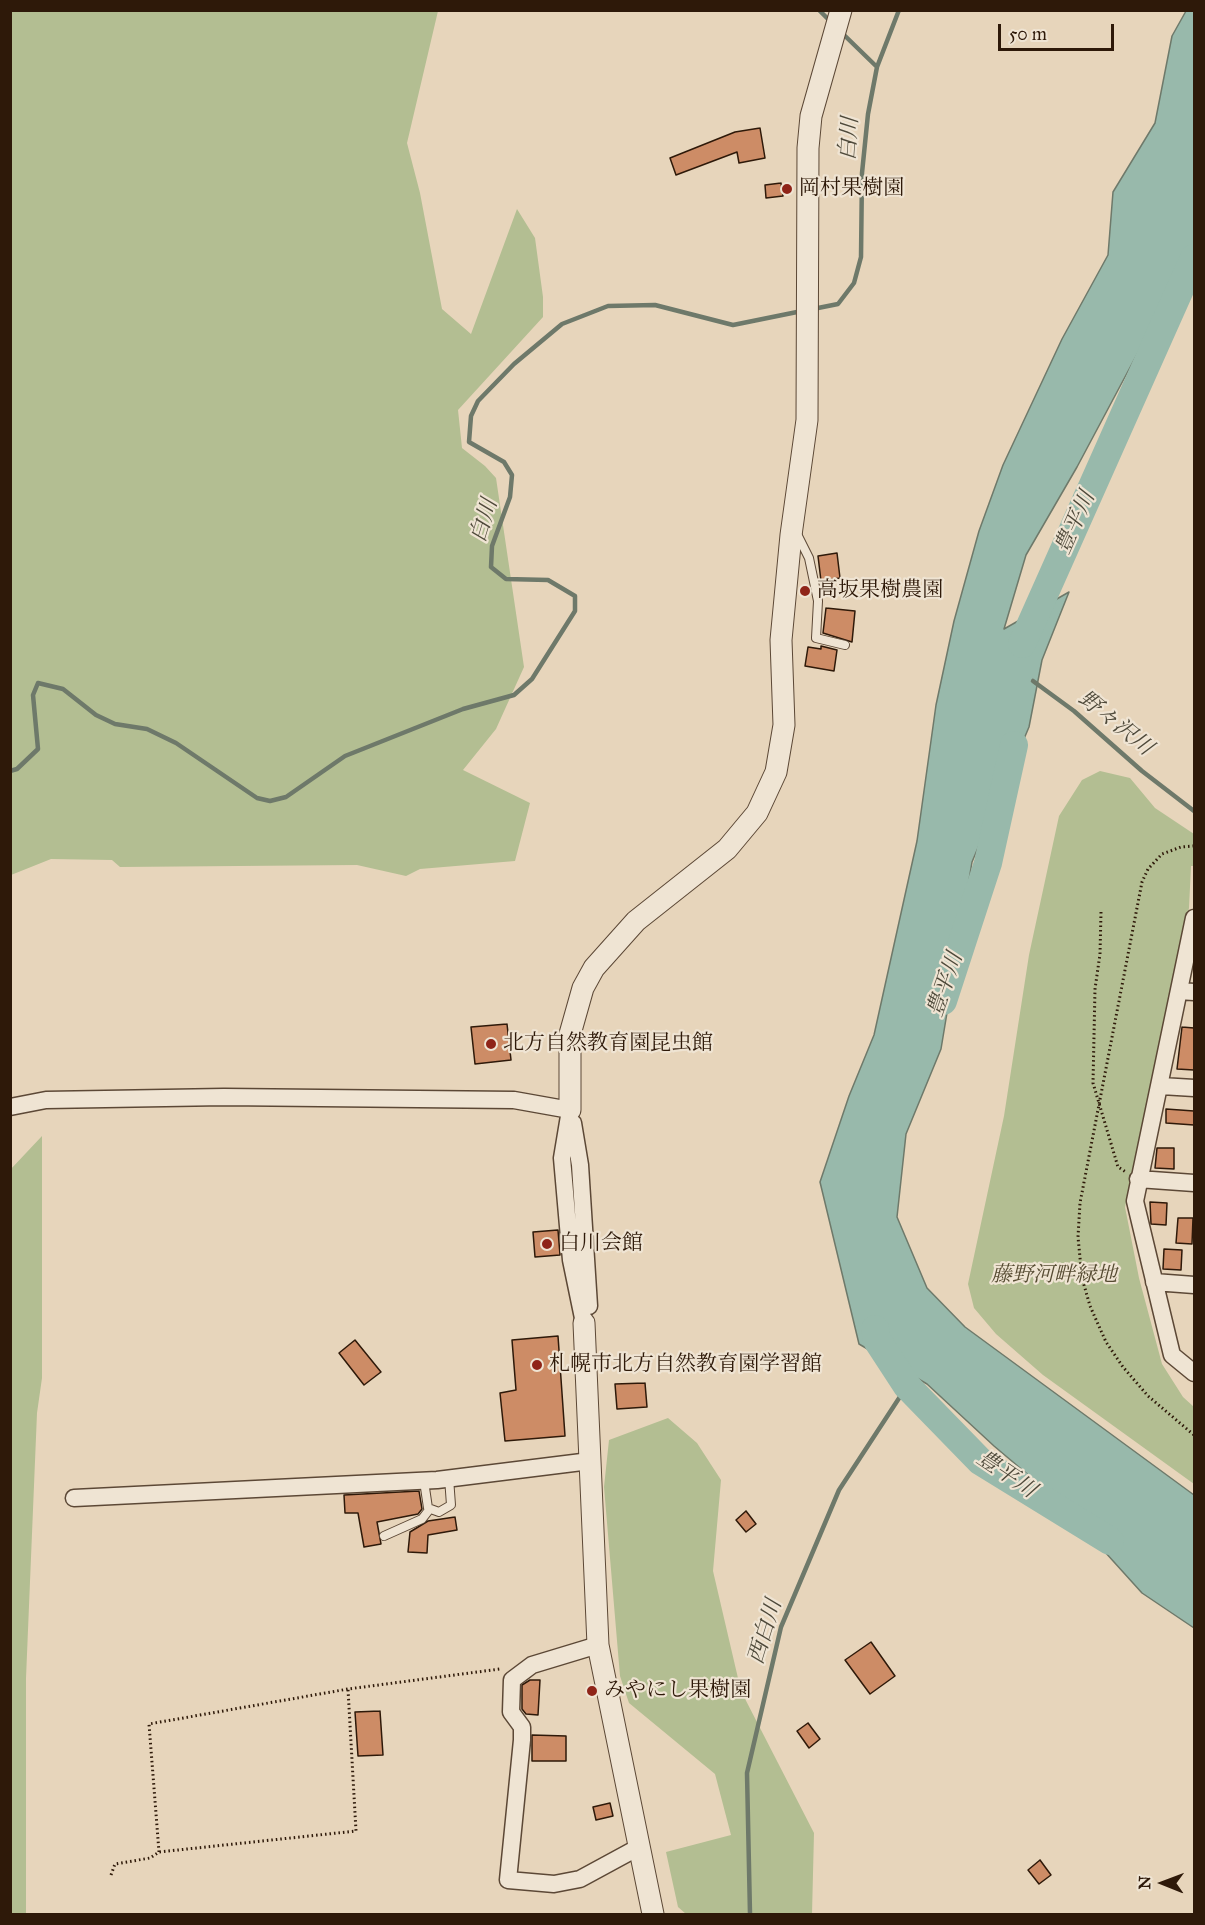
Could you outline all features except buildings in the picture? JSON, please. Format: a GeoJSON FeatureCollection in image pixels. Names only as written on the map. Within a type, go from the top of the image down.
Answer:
{"type":"FeatureCollection","features":[{"type":"Feature","properties":{"kind":"street"},"geometry":{"type":"LineString","coordinates":[[654,1914],[598,1645],[584,1323],[571,1260],[562,1158],[570,1110],[570,1034],[583,988],[594,968],[636,921],[727,849],[757,813],[776,772],[784,725],[781,640],[792,526],[807,420],[808,148],[812,116],[841,10]]}},
{"type":"Feature","properties":{"kind":"street"},"geometry":{"type":"LineString","coordinates":[[1194,918],[1186,992],[1138,1179],[1135,1202],[1172,1355],[1194,1373]]}},
{"type":"Feature","properties":{"kind":"street"},"geometry":{"type":"LineString","coordinates":[[1161,1086],[1194,1088]]}},
{"type":"Feature","properties":{"kind":"street"},"geometry":{"type":"LineString","coordinates":[[10,1107],[46,1100],[224,1097],[514,1100],[570,1110]]}},
{"type":"Feature","properties":{"kind":"street"},"geometry":{"type":"LineString","coordinates":[[1138,1179],[1194,1183]]}},
{"type":"Feature","properties":{"kind":"street"},"geometry":{"type":"LineString","coordinates":[[1154,1282],[1194,1285]]}},
{"type":"Feature","properties":{"kind":"street"},"geometry":{"type":"LineString","coordinates":[[74,1498],[424,1481],[590,1461]]}},
{"type":"Feature","properties":{"kind":"street"},"geometry":{"type":"LineString","coordinates":[[598,1645],[532,1665],[513,1680],[511,1712],[522,1727],[522,1740],[508,1880],[554,1884],[580,1878],[639,1847]]}},
{"type":"Feature","properties":{"kind":"lane"},"geometry":{"type":"LineString","coordinates":[[792,526],[809,558],[818,602],[816,638],[845,645]]}},
{"type":"Feature","properties":{"kind":"lane"},"geometry":{"type":"LineString","coordinates":[[429,1510],[445,1511],[451,1504],[449,1478]]}},
{"type":"Feature","properties":{"kind":"lane"},"geometry":{"type":"LineString","coordinates":[[424,1481],[424,1498],[429,1510]]}},
{"type":"Feature","properties":{"kind":"lane"},"geometry":{"type":"LineString","coordinates":[[384,1536],[422,1519],[429,1510]]}},
{"type":"Feature","properties":{"kind":"path"},"geometry":{"type":"LineString","coordinates":[[1194,846],[1181,847],[1162,854],[1148,869],[1142,882],[1080,1203],[1080,1265],[1090,1306],[1106,1342],[1130,1376],[1157,1405],[1194,1435]]}},
{"type":"Feature","properties":{"kind":"path"},"geometry":{"type":"LineString","coordinates":[[1101,912],[1100,954],[1095,989],[1094,1083],[1118,1167],[1138,1179]]}},
{"type":"Feature","properties":{"kind":"path"},"geometry":{"type":"LineString","coordinates":[[159,1852],[149,1724],[348,1689],[532,1665]]}},
{"type":"Feature","properties":{"kind":"path"},"geometry":{"type":"LineString","coordinates":[[111,1875],[115,1864],[150,1858],[159,1852],[356,1832],[348,1689]]}},
{"type":"Feature","properties":{"kind":"green space"},"geometry":{"type":"Polygon","coordinates":[[[11,10],[438,11],[407,143],[420,193],[442,309],[471,334],[517,209],[535,238],[543,297],[543,317],[458,410],[462,448],[496,478],[524,667],[496,729],[463,770],[530,803],[515,861],[420,869],[406,876],[357,865],[120,867],[112,860],[51,859],[11,875],[11,10]]]}},
{"type":"Feature","properties":{"kind":"green space","name":"藤野河畔緑地"},"geometry":{"type":"Polygon","coordinates":[[[1100,771],[1130,778],[1155,808],[1194,834],[1194,866],[1191,866],[1189,908],[1125,1207],[1139,1278],[1162,1364],[1183,1397],[1194,1407],[1194,1484],[1043,1375],[996,1334],[974,1308],[968,1284],[1004,1116],[1029,955],[1059,816],[1082,780],[1100,771]]]}},
{"type":"Feature","properties":{"kind":"green space"},"geometry":{"type":"Polygon","coordinates":[[[42,1136],[42,1378],[37,1413],[26,1678],[26,1914],[11,1914],[10,1170],[42,1136]]]}},
{"type":"Feature","properties":{"kind":"green space"},"geometry":{"type":"Polygon","coordinates":[[[668,1418],[697,1443],[721,1480],[713,1571],[741,1691],[814,1833],[812,1914],[686,1914],[678,1907],[666,1852],[731,1835],[715,1774],[629,1703],[620,1676],[604,1487],[609,1440],[668,1418]]]}},
{"type":"Feature","properties":{"kind":"water"},"geometry":{"type":"Polygon","coordinates":[[[1186,11],[1194,11],[1194,276],[1150,330],[1077,467],[1026,555],[1004,629],[1069,592],[1042,660],[1029,727],[972,862],[941,1049],[906,1134],[897,1217],[927,1288],[965,1327],[1194,1495],[1194,1628],[1142,1593],[1058,1500],[994,1446],[927,1384],[859,1344],[820,1182],[849,1096],[874,1035],[917,841],[936,705],[954,621],[979,531],[1003,465],[1062,339],[1108,255],[1113,192],[1155,123],[1172,36],[1186,11]]]}},
{"type":"Feature","properties":{"kind":"waterway"},"geometry":{"type":"LineString","coordinates":[[819,10],[832,23]]}},
{"type":"Feature","properties":{"kind":"waterway","name":"白川"},"geometry":{"type":"LineString","coordinates":[[813,309],[838,304],[854,283],[861,257],[862,173],[868,114],[877,67],[899,10]]}},
{"type":"Feature","properties":{"kind":"waterway"},"geometry":{"type":"LineString","coordinates":[[842,33],[877,67]]}},
{"type":"Feature","properties":{"kind":"waterway","name":"豊平川"},"geometry":{"type":"LineString","coordinates":[[1022,644],[1194,258]]}},
{"type":"Feature","properties":{"kind":"waterway","name":"白川"},"geometry":{"type":"LineString","coordinates":[[10,771],[17,769],[38,749],[33,695],[38,683],[63,689],[96,715],[115,724],[147,729],[176,743],[257,798],[270,801],[286,797],[345,756],[463,709],[514,695],[532,679],[575,611],[575,596],[548,580],[506,579],[491,567],[492,546],[510,497],[512,475],[504,462],[469,442],[471,416],[478,401],[514,364],[562,324],[608,306],[655,305],[733,325],[802,311]]}},
{"type":"Feature","properties":{"kind":"waterway","name":"野々沢川"},"geometry":{"type":"LineString","coordinates":[[1033,681],[1074,711],[1142,771],[1194,811]]}},
{"type":"Feature","properties":{"kind":"waterway","name":"豊平川"},"geometry":{"type":"LineString","coordinates":[[943,1001],[988,863],[1014,745]]}},
{"type":"Feature","properties":{"kind":"waterway","name":"豊平川"},"geometry":{"type":"LineString","coordinates":[[875,1329],[877,1340],[907,1386],[980,1461],[1110,1541]]}},
{"type":"Feature","properties":{"kind":"waterway","name":"西白川"},"geometry":{"type":"LineString","coordinates":[[750,1914],[747,1773],[781,1627],[839,1490],[907,1386]]}},
{"type":"Feature","properties":{"kind":"place","name":"岡村果樹園"},"geometry":{"type":"Point","coordinates":[787,189]}},
{"type":"Feature","properties":{"kind":"place","name":"高坂果樹農園"},"geometry":{"type":"Point","coordinates":[805,591]}},
{"type":"Feature","properties":{"kind":"place","name":"北方自然教育園昆虫館"},"geometry":{"type":"Point","coordinates":[491,1044]}},
{"type":"Feature","properties":{"kind":"place","name":"白川会館"},"geometry":{"type":"Point","coordinates":[547,1244]}},
{"type":"Feature","properties":{"kind":"place","name":"札幌市北方自然教育園学習館"},"geometry":{"type":"Point","coordinates":[537,1365]}},
{"type":"Feature","properties":{"kind":"place","name":"みやにし果樹園"},"geometry":{"type":"Point","coordinates":[592,1691]}}]}
